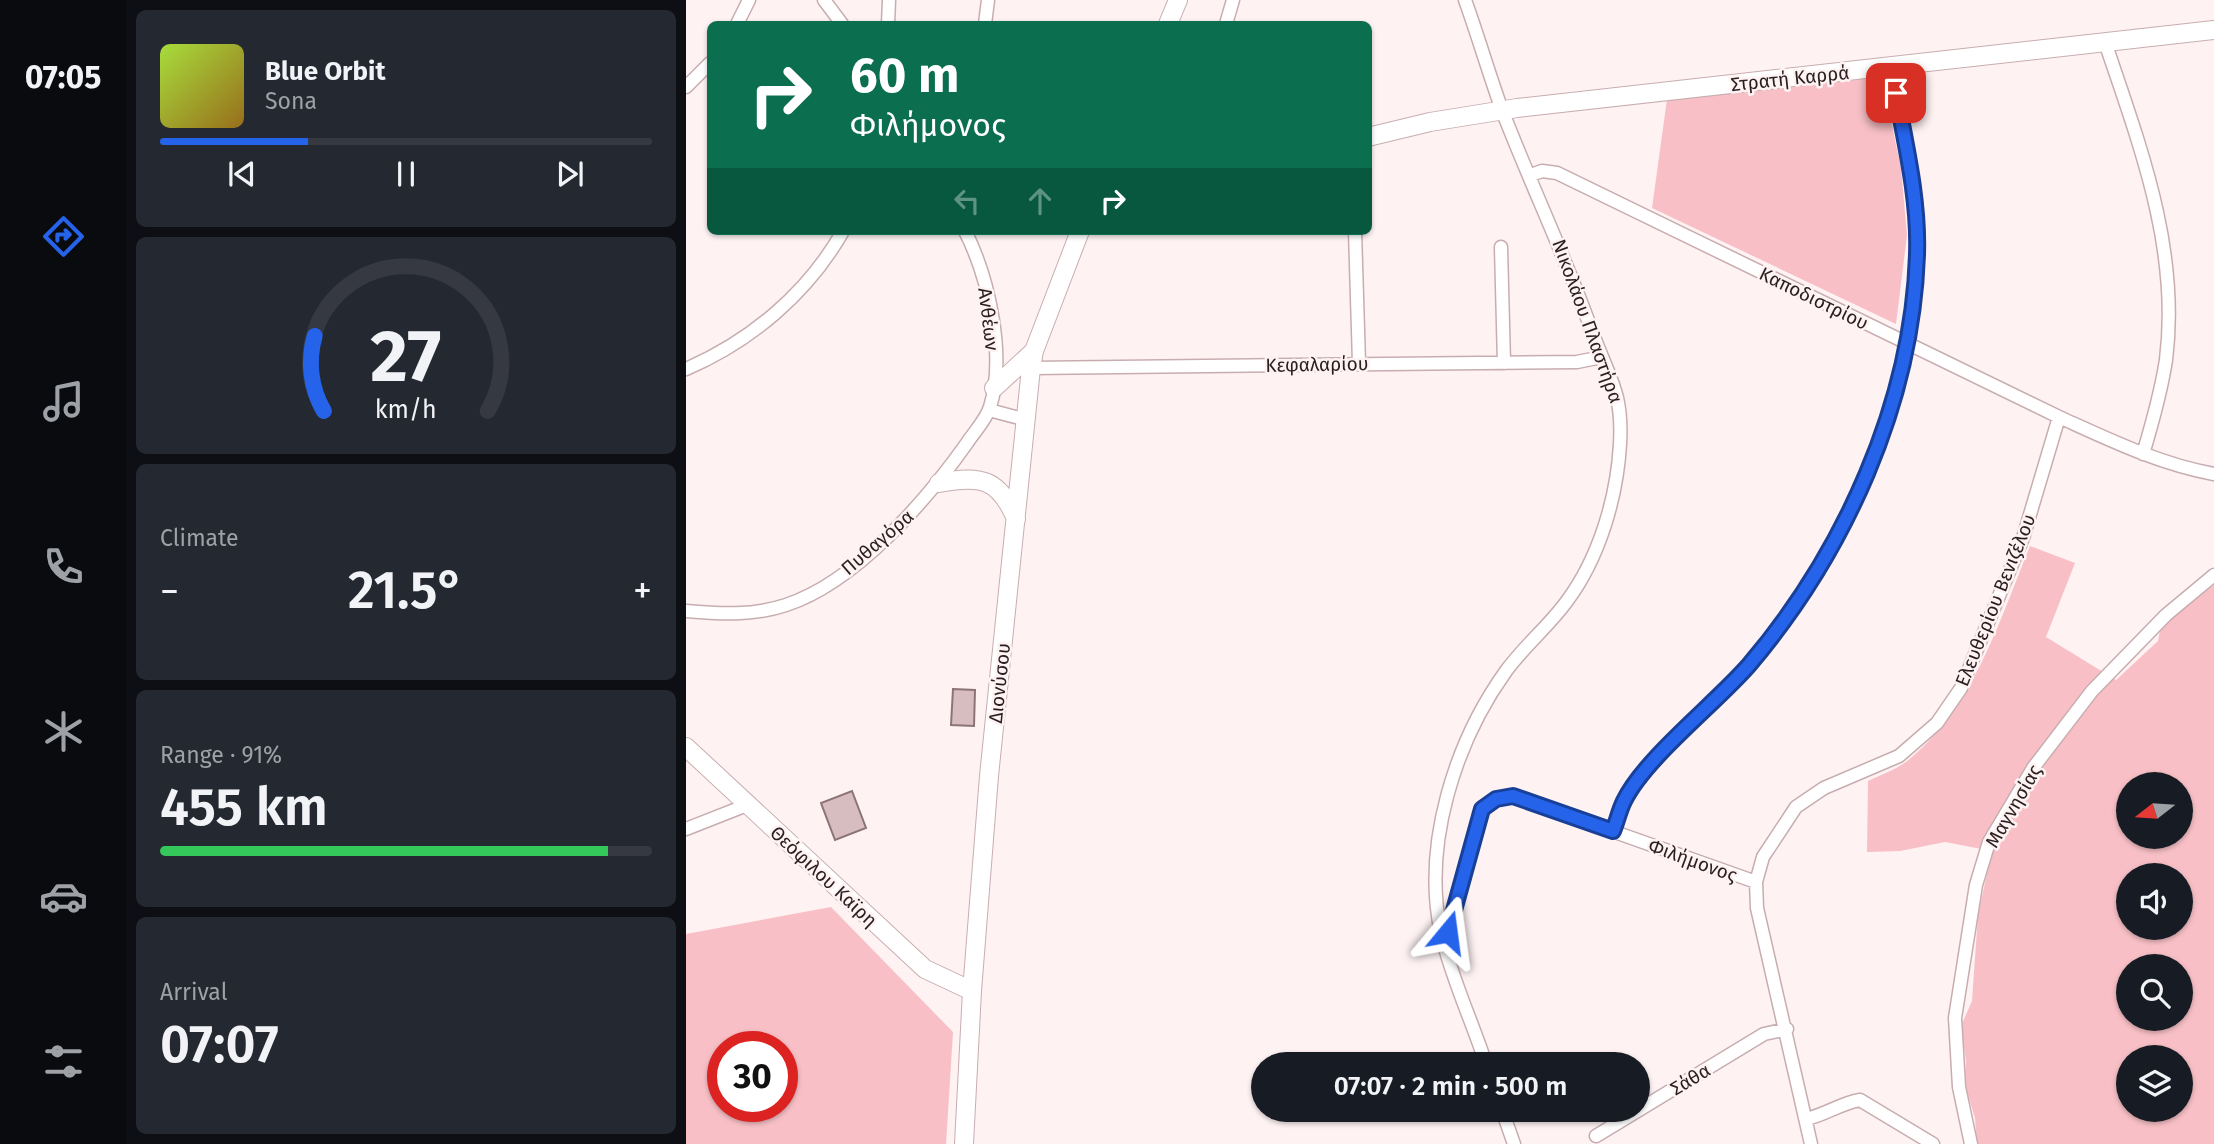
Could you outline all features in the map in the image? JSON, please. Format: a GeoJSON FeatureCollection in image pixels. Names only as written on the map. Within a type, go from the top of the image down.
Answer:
{"type":"FeatureCollection","features":[{"type":"Feature","properties":{"kind":"street"},"geometry":{"type":"LineString","coordinates":[[738,21],[748,0]]}},
{"type":"Feature","properties":{"kind":"street"},"geometry":{"type":"LineString","coordinates":[[824,0],[840,21]]}},
{"type":"Feature","properties":{"kind":"street"},"geometry":{"type":"LineString","coordinates":[[888,21],[889,0]]}},
{"type":"Feature","properties":{"kind":"street"},"geometry":{"type":"LineString","coordinates":[[985,21],[988,0]]}},
{"type":"Feature","properties":{"kind":"street"},"geometry":{"type":"LineString","coordinates":[[1169,21],[1178,0]]}},
{"type":"Feature","properties":{"kind":"street"},"geometry":{"type":"LineString","coordinates":[[1227,21],[1233,0]]}},
{"type":"Feature","properties":{"kind":"street","name":"Νικολάου Πλαστήρα"},"geometry":{"type":"LineString","coordinates":[[1465,0],[1503,111],[1618,393],[1621,413],[1618,468],[1606,521],[1591,558],[1568,600],[1507,669],[1481,710],[1456,769],[1440,827],[1435,889],[1441,934],[1482,1052]]}},
{"type":"Feature","properties":{"kind":"street","name":"Στρατή Καρρά"},"geometry":{"type":"LineString","coordinates":[[1372,136],[1503,111],[2214,30]]}},
{"type":"Feature","properties":{"kind":"street"},"geometry":{"type":"LineString","coordinates":[[2105,43],[2150,174],[2164,255],[2169,304],[2166,360],[2143,454]]}},
{"type":"Feature","properties":{"kind":"street"},"geometry":{"type":"LineString","coordinates":[[686,87],[707,66]]}},
{"type":"Feature","properties":{"kind":"street"},"geometry":{"type":"LineString","coordinates":[[1613,831],[1625,800],[1650,766],[1747,666],[1786,618],[1864,478],[1886,420],[1906,343],[1917,254],[1915,210],[1891,67]]}},
{"type":"Feature","properties":{"kind":"street","name":"Καποδιστρίου"},"geometry":{"type":"LineString","coordinates":[[1531,175],[1542,171],[1557,173],[2059,417],[2143,454],[2214,474]]}},
{"type":"Feature","properties":{"kind":"street"},"geometry":{"type":"LineString","coordinates":[[686,369],[727,349],[777,311],[804,285],[841,235]]}},
{"type":"Feature","properties":{"kind":"street","name":"Ανθέων"},"geometry":{"type":"LineString","coordinates":[[967,235],[977,257],[988,296],[994,349],[994,388],[989,410]]}},
{"type":"Feature","properties":{"kind":"street","name":"Διονύσου"},"geometry":{"type":"LineString","coordinates":[[964,1144],[972,991],[989,776],[1033,360],[1079,235]]}},
{"type":"Feature","properties":{"kind":"street"},"geometry":{"type":"LineString","coordinates":[[1355,235],[1359,363]]}},
{"type":"Feature","properties":{"kind":"street"},"geometry":{"type":"LineString","coordinates":[[1501,247],[1504,363]]}},
{"type":"Feature","properties":{"kind":"street","name":"Κεφαλαρίου"},"geometry":{"type":"LineString","coordinates":[[1033,360],[1504,363],[1577,362],[1602,358]]}},
{"type":"Feature","properties":{"kind":"street"},"geometry":{"type":"LineString","coordinates":[[994,388],[1033,360]]}},
{"type":"Feature","properties":{"kind":"street"},"geometry":{"type":"LineString","coordinates":[[989,410],[1027,420]]}},
{"type":"Feature","properties":{"kind":"street","name":"Πυθαγόρα"},"geometry":{"type":"LineString","coordinates":[[686,611],[756,613],[789,604],[836,578],[905,523],[939,483],[989,410]]}},
{"type":"Feature","properties":{"kind":"street","name":"Ελευθερίου Βενιζέλου"},"geometry":{"type":"LineString","coordinates":[[1811,1144],[1787,1029],[1757,908],[1756,882],[1768,848],[1797,807],[1824,788],[1899,756],[1937,723],[1961,688],[2024,538],[2059,417]]}},
{"type":"Feature","properties":{"kind":"street"},"geometry":{"type":"LineString","coordinates":[[939,483],[962,478],[987,482],[1007,498],[1016,520]]}},
{"type":"Feature","properties":{"kind":"street","name":"Μαγνησίας"},"geometry":{"type":"LineString","coordinates":[[1970,1144],[1959,1087],[1955,1018],[1976,885],[1989,842],[2033,768],[2092,691],[2166,615],[2214,575]]}},
{"type":"Feature","properties":{"kind":"street","name":"Θεόφιλου Καϊρη"},"geometry":{"type":"LineString","coordinates":[[686,747],[925,969],[972,991]]}},
{"type":"Feature","properties":{"kind":"street","name":"Φιλήμονος"},"geometry":{"type":"LineString","coordinates":[[1441,934],[1448,932],[1482,809],[1496,799],[1513,796],[1756,882]]}},
{"type":"Feature","properties":{"kind":"street"},"geometry":{"type":"LineString","coordinates":[[686,829],[747,805]]}},
{"type":"Feature","properties":{"kind":"street","name":"Σάθα"},"geometry":{"type":"LineString","coordinates":[[1596,1136],[1764,1034],[1787,1029]]}},
{"type":"Feature","properties":{"kind":"street"},"geometry":{"type":"LineString","coordinates":[[1806,1119],[1830,1112],[1846,1102],[1860,1100],[1933,1144]]}},
{"type":"Feature","properties":{"kind":"street"},"geometry":{"type":"LineString","coordinates":[[1506,1122],[1514,1144]]}},
{"type":"Feature","properties":{"kind":"shaded area"},"geometry":{"type":"Polygon","coordinates":[[[1881,74],[1901,168],[1907,235],[1896,324],[1652,208],[1667,99],[1881,74]]]}},
{"type":"Feature","properties":{"kind":"shaded area"},"geometry":{"type":"Polygon","coordinates":[[[2030,546],[2075,563],[2046,637],[2116,680],[2158,641],[2161,624],[2214,585],[2214,1144],[1977,1144],[1975,1118],[1965,1086],[1966,1061],[1961,1026],[1972,1001],[1978,915],[1992,851],[1945,842],[1900,851],[1867,852],[1868,781],[1906,762],[1929,741],[1967,690],[1995,634],[2030,546]]]}},
{"type":"Feature","properties":{"kind":"shaded area"},"geometry":{"type":"Polygon","coordinates":[[[831,907],[953,1032],[946,1144],[686,1144],[686,934],[831,907]]]}},
{"type":"Feature","properties":{"kind":"building"},"geometry":{"type":"Polygon","coordinates":[[[953,689],[975,690],[974,726],[951,725],[953,689]]]}},
{"type":"Feature","properties":{"kind":"building"},"geometry":{"type":"Polygon","coordinates":[[[852,791],[866,828],[835,840],[821,803],[852,791]]]}},
{"type":"Feature","properties":{"kind":"route"},"geometry":{"type":"LineString","coordinates":[[1448,932],[1476,839],[1482,809],[1496,799],[1513,796],[1613,831],[1625,800],[1650,766],[1747,666],[1786,618],[1844,521],[1886,420],[1906,343],[1913,296],[1917,254],[1915,210],[1911,170],[1896,93]]}}]}
